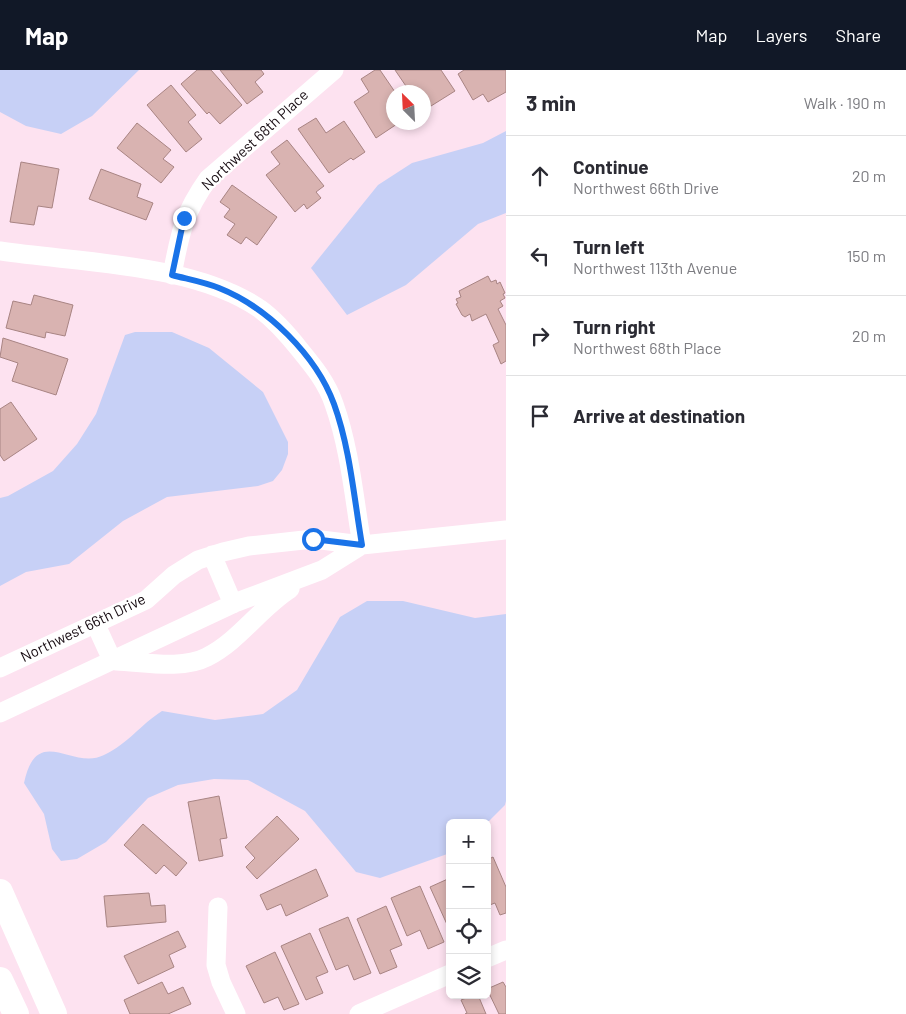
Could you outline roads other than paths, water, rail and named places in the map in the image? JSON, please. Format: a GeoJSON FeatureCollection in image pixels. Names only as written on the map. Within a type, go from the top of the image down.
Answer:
{"type":"FeatureCollection","features":[{"type":"Feature","properties":{"kind":"main road"},"geometry":{"type":"LineString","coordinates":[[0,892],[54,1014]]}},
{"type":"Feature","properties":{"kind":"main road"},"geometry":{"type":"LineString","coordinates":[[0,980],[16,1014]]}},
{"type":"Feature","properties":{"kind":"street","name":"Northwest 68th Place"},"geometry":{"type":"LineString","coordinates":[[172,275],[184,218],[193,199],[208,179],[334,70]]}},
{"type":"Feature","properties":{"kind":"street"},"geometry":{"type":"LineString","coordinates":[[0,251],[172,275],[219,288],[260,310],[288,336],[316,370],[334,404],[346,445],[362,545]]}},
{"type":"Feature","properties":{"kind":"street","name":"Northwest 66th Drive"},"geometry":{"type":"LineString","coordinates":[[0,668],[96,625],[146,600],[174,575],[198,560],[212,555],[249,546],[313,539],[362,545],[506,530]]}},
{"type":"Feature","properties":{"kind":"street","name":"Northwest 66th Drive"},"geometry":{"type":"LineString","coordinates":[[112,660],[184,663],[207,658],[234,637],[274,600],[362,545]]}},
{"type":"Feature","properties":{"kind":"street"},"geometry":{"type":"LineString","coordinates":[[212,555],[233,604]]}},
{"type":"Feature","properties":{"kind":"street","name":"Northwest 66th Drive"},"geometry":{"type":"LineString","coordinates":[[0,713],[233,604],[322,570]]}},
{"type":"Feature","properties":{"kind":"street"},"geometry":{"type":"LineString","coordinates":[[96,625],[112,660]]}},
{"type":"Feature","properties":{"kind":"street"},"geometry":{"type":"LineString","coordinates":[[218,907],[216,965],[221,982],[236,1014]]}},
{"type":"Feature","properties":{"kind":"street"},"geometry":{"type":"LineString","coordinates":[[491,956],[506,950]]}},
{"type":"Feature","properties":{"kind":"street"},"geometry":{"type":"LineString","coordinates":[[359,1014],[446,976]]}},
{"type":"Feature","properties":{"kind":"water"},"geometry":{"type":"Polygon","coordinates":[[[0,70],[139,70],[92,116],[61,134],[26,126],[0,112],[0,70]]]}},
{"type":"Feature","properties":{"kind":"water"},"geometry":{"type":"Polygon","coordinates":[[[506,131],[506,213],[478,224],[406,285],[347,315],[311,268],[378,185],[412,163],[483,143],[506,131]]]}},
{"type":"Feature","properties":{"kind":"water"},"geometry":{"type":"Polygon","coordinates":[[[135,332],[172,332],[209,348],[263,392],[288,442],[288,454],[282,470],[273,481],[258,486],[167,497],[123,521],[69,564],[26,572],[0,586],[0,498],[8,496],[53,471],[77,444],[96,414],[125,335],[135,332]]]}},
{"type":"Feature","properties":{"kind":"water"},"geometry":{"type":"Polygon","coordinates":[[[367,601],[403,601],[475,618],[506,614],[506,801],[505,805],[491,819],[446,819],[446,854],[380,878],[356,872],[305,811],[248,780],[214,779],[178,785],[148,798],[106,842],[77,859],[61,861],[52,849],[44,814],[24,783],[30,765],[37,755],[57,752],[80,758],[92,758],[104,755],[121,745],[162,711],[215,720],[263,714],[297,690],[340,617],[367,601]]]}}]}
